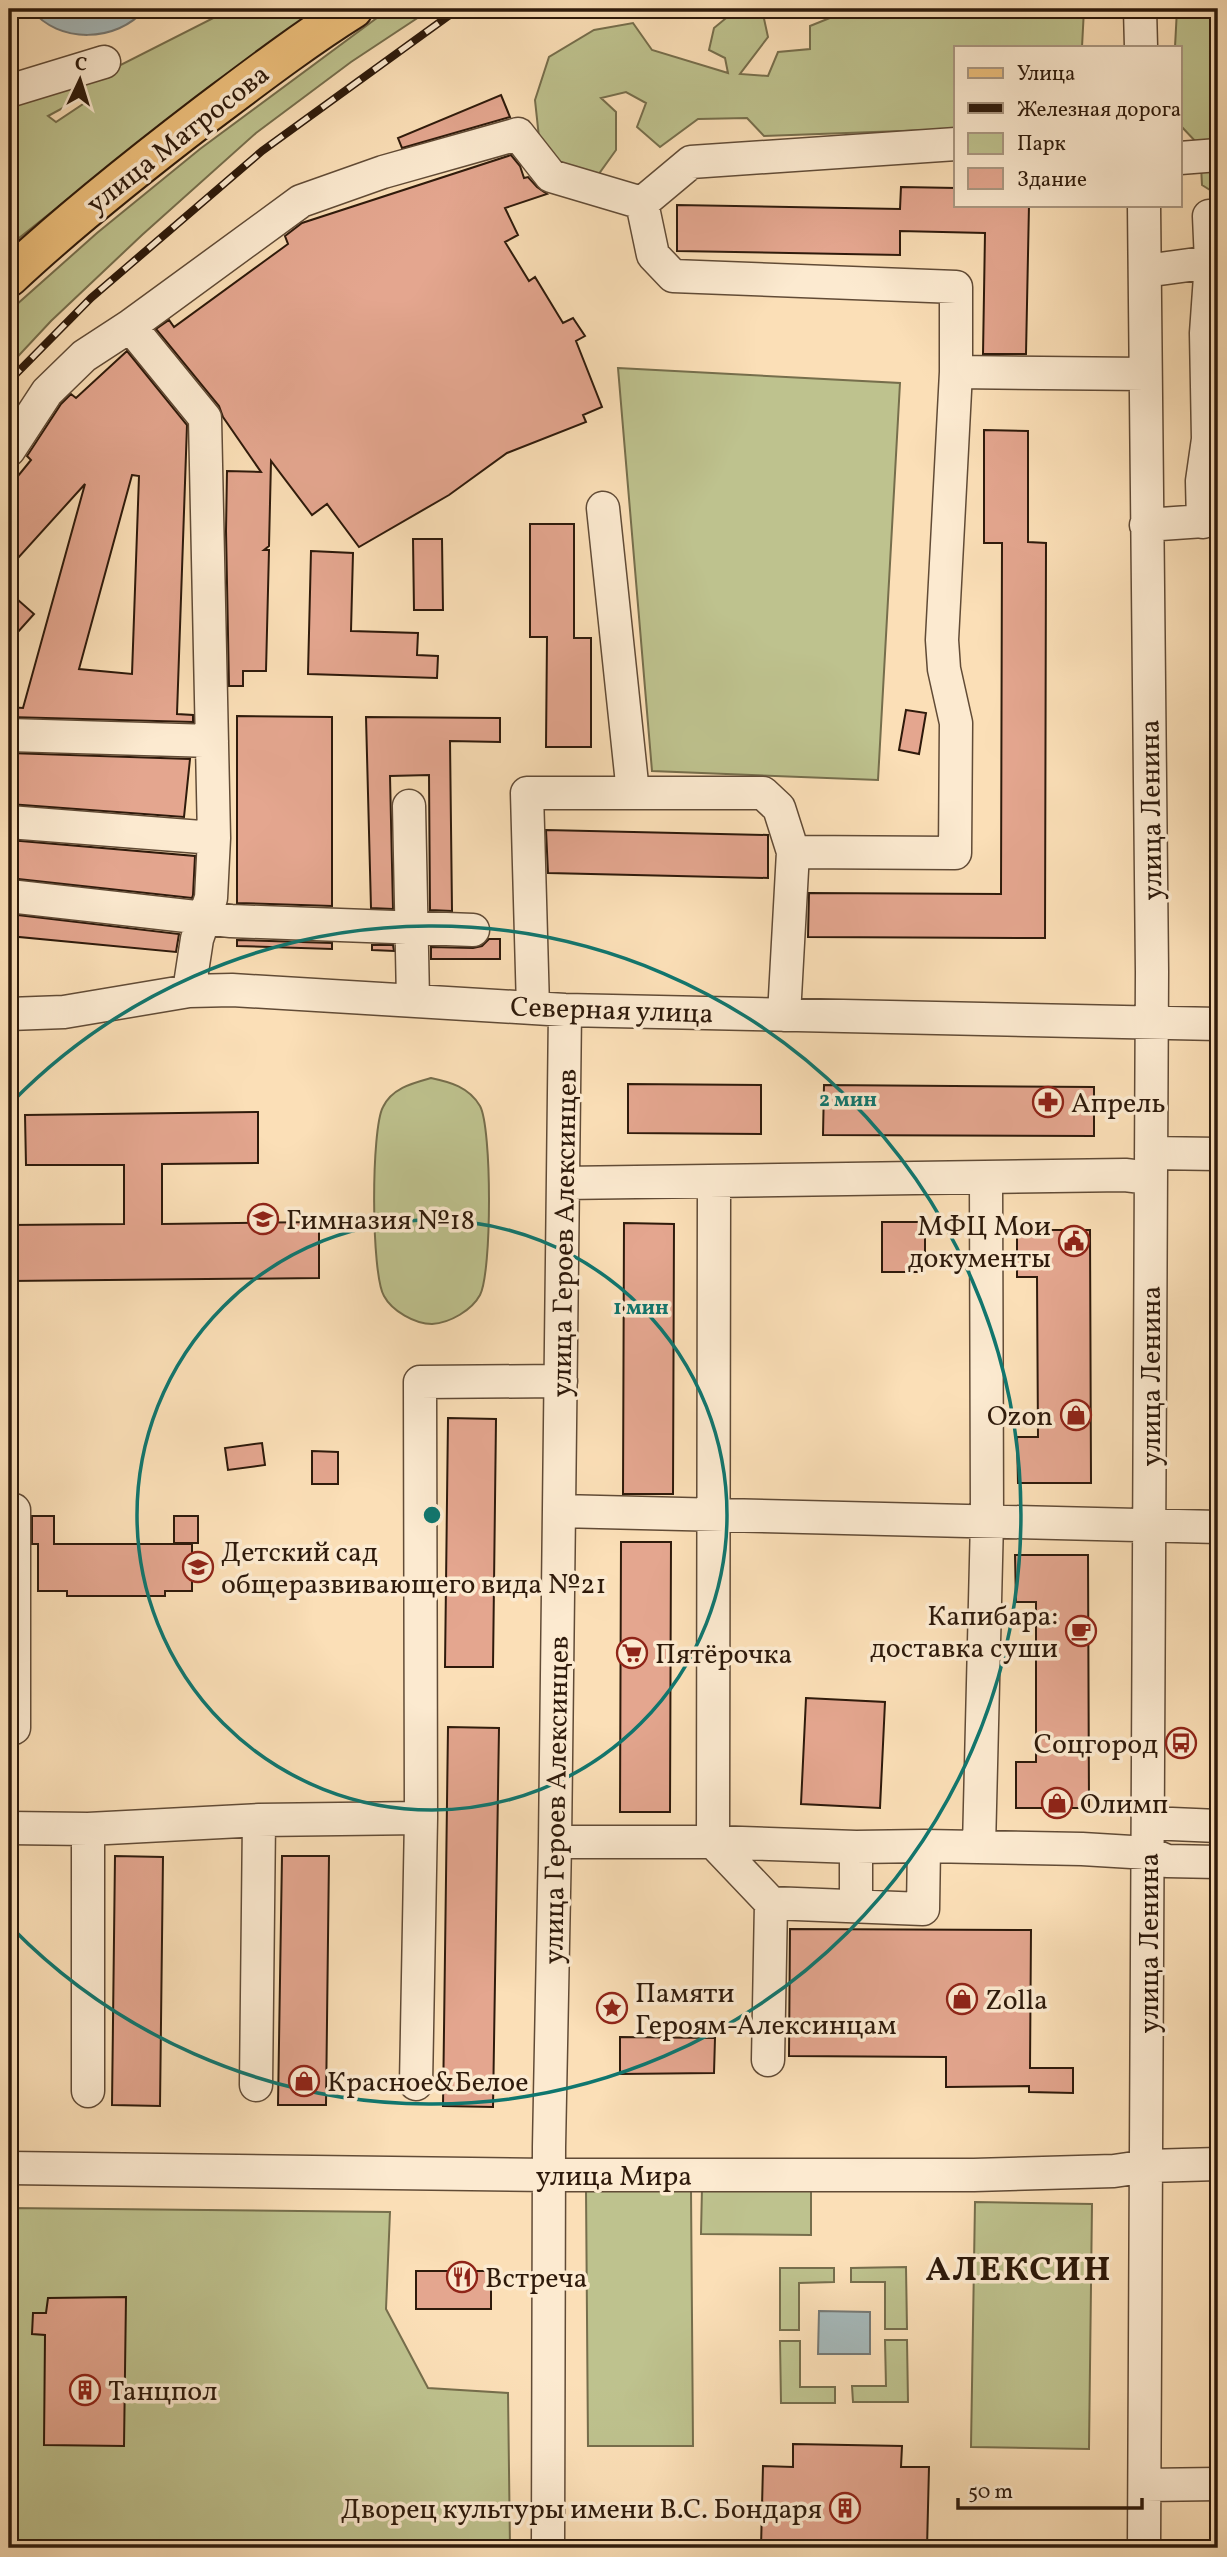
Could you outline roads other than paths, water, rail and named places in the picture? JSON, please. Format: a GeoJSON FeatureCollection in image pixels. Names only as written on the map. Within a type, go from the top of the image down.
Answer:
{"type":"FeatureCollection","features":[{"type":"Feature","properties":{"kind":"main road","name":"улица Матросова"},"geometry":{"type":"LineString","coordinates":[[9,277],[58,231],[139,165],[305,39],[353,9]]}},
{"type":"Feature","properties":{"kind":"street"},"geometry":{"type":"LineString","coordinates":[[1140,9],[1141,46]]}},
{"type":"Feature","properties":{"kind":"street"},"geometry":{"type":"LineString","coordinates":[[9,91],[104,62]]}},
{"type":"Feature","properties":{"kind":"street"},"geometry":{"type":"LineString","coordinates":[[9,450],[47,392],[83,356],[130,326],[301,201],[383,172],[517,134],[551,176],[642,203]]}},
{"type":"Feature","properties":{"kind":"street"},"geometry":{"type":"LineString","coordinates":[[642,203],[691,162],[954,144]]}},
{"type":"Feature","properties":{"kind":"street"},"geometry":{"type":"LineString","coordinates":[[1182,158],[1218,155]]}},
{"type":"Feature","properties":{"kind":"street"},"geometry":{"type":"LineString","coordinates":[[642,203],[653,255],[673,275],[956,287],[956,372],[942,640],[944,669],[956,723],[954,853],[793,852]]}},
{"type":"Feature","properties":{"kind":"street","name":"улица Ленина"},"geometry":{"type":"LineString","coordinates":[[1144,206],[1151,1023],[1144,2548]]}},
{"type":"Feature","properties":{"kind":"street"},"geometry":{"type":"LineString","coordinates":[[1146,525],[1211,521],[1202,481],[1208,439],[1206,333],[1211,262],[1209,216]]}},
{"type":"Feature","properties":{"kind":"street"},"geometry":{"type":"LineString","coordinates":[[1145,271],[1211,262]]}},
{"type":"Feature","properties":{"kind":"street"},"geometry":{"type":"LineString","coordinates":[[130,326],[205,418],[214,838],[211,898],[197,939],[189,991]]}},
{"type":"Feature","properties":{"kind":"street"},"geometry":{"type":"LineString","coordinates":[[956,372],[1145,374]]}},
{"type":"Feature","properties":{"kind":"street"},"geometry":{"type":"LineString","coordinates":[[603,508],[633,793]]}},
{"type":"Feature","properties":{"kind":"street"},"geometry":{"type":"LineString","coordinates":[[9,736],[212,741]]}},
{"type":"Feature","properties":{"kind":"street"},"geometry":{"type":"LineString","coordinates":[[533,1008],[527,793],[763,793],[779,808],[793,852],[784,1015]]}},
{"type":"Feature","properties":{"kind":"street"},"geometry":{"type":"LineString","coordinates":[[409,806],[413,1000]]}},
{"type":"Feature","properties":{"kind":"street"},"geometry":{"type":"LineString","coordinates":[[9,822],[214,838]]}},
{"type":"Feature","properties":{"kind":"street"},"geometry":{"type":"LineString","coordinates":[[9,896],[204,918],[472,930]]}},
{"type":"Feature","properties":{"kind":"street","name":"Северная улица"},"geometry":{"type":"LineString","coordinates":[[9,1014],[64,1012],[189,991],[232,990],[565,1010],[1218,1024]]}},
{"type":"Feature","properties":{"kind":"street","name":"улица Героев Алексинцев"},"geometry":{"type":"LineString","coordinates":[[548,2548],[549,2175],[565,1010]]}},
{"type":"Feature","properties":{"kind":"street"},"geometry":{"type":"LineString","coordinates":[[563,1182],[1125,1175],[1150,1166],[1218,1154]]}},
{"type":"Feature","properties":{"kind":"street"},"geometry":{"type":"LineString","coordinates":[[979,1847],[986,1520],[986,1178]]}},
{"type":"Feature","properties":{"kind":"street"},"geometry":{"type":"LineString","coordinates":[[714,1182],[713,1842],[771,1903],[923,1909],[924,1846]]}},
{"type":"Feature","properties":{"kind":"street"},"geometry":{"type":"LineString","coordinates":[[416,2084],[421,1818],[420,1382],[561,1381]]}},
{"type":"Feature","properties":{"kind":"street"},"geometry":{"type":"LineString","coordinates":[[9,1728],[14,1728],[14,1510]]}},
{"type":"Feature","properties":{"kind":"street"},"geometry":{"type":"LineString","coordinates":[[559,1511],[1218,1527]]}},
{"type":"Feature","properties":{"kind":"street"},"geometry":{"type":"LineString","coordinates":[[9,1828],[88,1829],[260,1819],[421,1818]]}},
{"type":"Feature","properties":{"kind":"street"},"geometry":{"type":"LineString","coordinates":[[256,2085],[260,1819]]}},
{"type":"Feature","properties":{"kind":"street"},"geometry":{"type":"LineString","coordinates":[[555,1842],[979,1847],[1149,1838],[1218,1826]]}},
{"type":"Feature","properties":{"kind":"street"},"geometry":{"type":"LineString","coordinates":[[88,1829],[88,2091]]}},
{"type":"Feature","properties":{"kind":"street"},"geometry":{"type":"LineString","coordinates":[[1149,1838],[1167,1861],[1218,1862]]}},
{"type":"Feature","properties":{"kind":"street"},"geometry":{"type":"LineString","coordinates":[[856,1847],[856,1906]]}},
{"type":"Feature","properties":{"kind":"street"},"geometry":{"type":"LineString","coordinates":[[768,2060],[771,1903]]}},
{"type":"Feature","properties":{"kind":"street","name":"улица Мира"},"geometry":{"type":"LineString","coordinates":[[9,2168],[549,2175],[974,2175],[1114,2171],[1147,2166],[1218,2164]]}},
{"type":"Feature","properties":{"kind":"street"},"geometry":{"type":"LineString","coordinates":[[1145,2485],[1218,2484]]}},
{"type":"Feature","properties":{"kind":"railway"},"geometry":{"type":"LineString","coordinates":[[9,381],[91,298],[262,151],[458,9]]}},
{"type":"Feature","properties":{"kind":"place","name":"Апрель"},"geometry":{"type":"Point","coordinates":[1048,1102]}},
{"type":"Feature","properties":{"kind":"place","name":"Гимназия №18"},"geometry":{"type":"Point","coordinates":[263,1219]}},
{"type":"Feature","properties":{"kind":"place","name":"МФЦ Мои документы"},"geometry":{"type":"Point","coordinates":[1074,1241]}},
{"type":"Feature","properties":{"kind":"place","name":"Ozon"},"geometry":{"type":"Point","coordinates":[1076,1415]}},
{"type":"Feature","properties":{"kind":"place","name":"Детский сад общеразвивающего вида №21"},"geometry":{"type":"Point","coordinates":[198,1567]}},
{"type":"Feature","properties":{"kind":"place","name":"Капибара: доставка суши"},"geometry":{"type":"Point","coordinates":[1081,1631]}},
{"type":"Feature","properties":{"kind":"place","name":"Пятёрочка"},"geometry":{"type":"Point","coordinates":[632,1653]}},
{"type":"Feature","properties":{"kind":"place","name":"Соцгород"},"geometry":{"type":"Point","coordinates":[1181,1743]}},
{"type":"Feature","properties":{"kind":"place","name":"Олимп"},"geometry":{"type":"Point","coordinates":[1057,1803]}},
{"type":"Feature","properties":{"kind":"place","name":"Zolla"},"geometry":{"type":"Point","coordinates":[962,1999]}},
{"type":"Feature","properties":{"kind":"place","name":"Памяти Героям-Алексинцам"},"geometry":{"type":"Point","coordinates":[612,2008]}},
{"type":"Feature","properties":{"kind":"place","name":"Красное&Белое"},"geometry":{"type":"Point","coordinates":[304,2081]}},
{"type":"Feature","properties":{"kind":"place","name":"Встреча"},"geometry":{"type":"Point","coordinates":[462,2277]}},
{"type":"Feature","properties":{"kind":"place","name":"Танцпол"},"geometry":{"type":"Point","coordinates":[85,2390]}},
{"type":"Feature","properties":{"kind":"place","name":"Дворец культуры имени В.С. Бондаря"},"geometry":{"type":"Point","coordinates":[845,2508]}},
{"type":"Feature","properties":{"kind":"district","name":"АЛЕКСИН"},"geometry":{"type":"Point","coordinates":[1019,2268]}}]}
